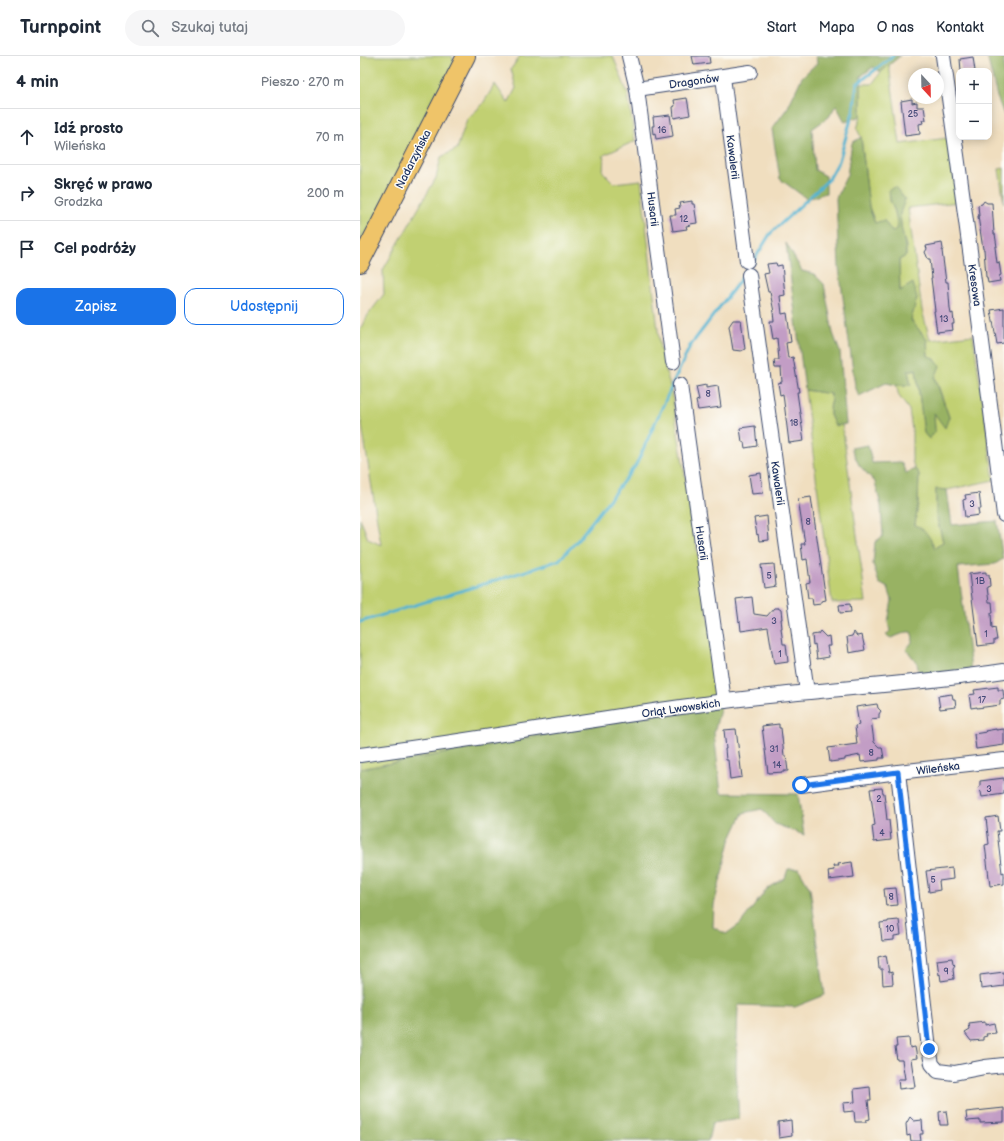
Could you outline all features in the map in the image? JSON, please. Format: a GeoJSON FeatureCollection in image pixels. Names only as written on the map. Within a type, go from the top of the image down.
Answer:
{"type":"FeatureCollection","features":[{"type":"Feature","properties":{"kind":"main road","name":"Nadarzyńska"},"geometry":{"type":"LineString","coordinates":[[360,262],[466,56]]}},
{"type":"Feature","properties":{"kind":"street","name":"Husarii"},"geometry":{"type":"LineString","coordinates":[[629,56],[637,89],[673,362]]}},
{"type":"Feature","properties":{"kind":"street","name":"Kresowa"},"geometry":{"type":"LineString","coordinates":[[943,56],[991,406],[1004,515]]}},
{"type":"Feature","properties":{"kind":"street","name":"Dragonów"},"geometry":{"type":"LineString","coordinates":[[637,89],[750,72]]}},
{"type":"Feature","properties":{"kind":"street","name":"Kawalerii"},"geometry":{"type":"LineString","coordinates":[[723,77],[807,692]]}},
{"type":"Feature","properties":{"kind":"street","name":"Husarii"},"geometry":{"type":"LineString","coordinates":[[680,385],[724,701]]}},
{"type":"Feature","properties":{"kind":"street","name":"Orląt Lwowskich"},"geometry":{"type":"LineString","coordinates":[[360,755],[724,701],[954,679],[1004,671]]}},
{"type":"Feature","properties":{"kind":"street","name":"Wileńska"},"geometry":{"type":"LineString","coordinates":[[801,785],[1004,760]]}},
{"type":"Feature","properties":{"kind":"street"},"geometry":{"type":"LineString","coordinates":[[898,772],[929,1049],[932,1064],[938,1071],[954,1073],[1004,1065]]}},
{"type":"Feature","properties":{"kind":"green space"},"geometry":{"type":"Polygon","coordinates":[[[360,56],[452,56],[455,65],[360,249],[360,56]]]}},
{"type":"Feature","properties":{"kind":"green space"},"geometry":{"type":"Polygon","coordinates":[[[520,56],[613,56],[628,94],[635,141],[604,155],[603,172],[614,183],[641,180],[660,348],[671,390],[722,702],[360,769],[360,518],[368,539],[381,545],[360,413],[360,329],[368,315],[384,294],[383,270],[436,178],[441,157],[457,149],[467,119],[482,105],[495,84],[508,103],[516,88],[511,69],[520,56]]]}},
{"type":"Feature","properties":{"kind":"green space"},"geometry":{"type":"Polygon","coordinates":[[[816,56],[900,56],[881,72],[873,67],[861,76],[861,116],[845,122],[836,105],[829,117],[812,129],[815,170],[826,176],[826,193],[807,199],[780,179],[772,129],[788,107],[802,77],[817,63],[816,56]]]}},
{"type":"Feature","properties":{"kind":"green space"},"geometry":{"type":"Polygon","coordinates":[[[987,56],[1004,56],[1004,115],[997,97],[992,76],[992,68],[990,68],[987,56]]]}},
{"type":"Feature","properties":{"kind":"green space"},"geometry":{"type":"Polygon","coordinates":[[[889,65],[900,144],[948,138],[958,202],[908,208],[922,310],[930,340],[973,335],[994,480],[947,490],[936,489],[936,514],[943,542],[935,548],[915,525],[918,503],[919,474],[912,461],[912,430],[909,410],[899,396],[896,385],[911,385],[908,371],[916,369],[924,433],[929,439],[935,432],[934,412],[949,417],[928,356],[927,340],[911,320],[917,298],[912,284],[900,291],[899,260],[906,256],[906,246],[902,233],[900,213],[890,200],[895,212],[898,228],[892,232],[875,223],[869,207],[861,137],[857,129],[861,116],[861,84],[872,84],[881,72],[889,65]]]}},
{"type":"Feature","properties":{"kind":"green space"},"geometry":{"type":"Polygon","coordinates":[[[861,137],[869,207],[875,223],[884,220],[892,232],[898,228],[895,212],[890,200],[889,189],[895,187],[905,199],[900,214],[906,256],[899,260],[900,291],[913,283],[917,298],[911,320],[927,340],[928,356],[934,358],[940,366],[935,378],[949,417],[945,428],[934,413],[935,432],[929,439],[924,433],[916,369],[908,371],[911,385],[886,383],[859,396],[855,386],[839,268],[836,198],[847,175],[852,143],[861,137]]]}},
{"type":"Feature","properties":{"kind":"green space"},"geometry":{"type":"Polygon","coordinates":[[[1004,168],[1004,203],[999,169],[1004,168]]]}},
{"type":"Feature","properties":{"kind":"green space"},"geometry":{"type":"Polygon","coordinates":[[[786,243],[802,271],[814,274],[824,284],[833,333],[840,352],[846,424],[835,426],[830,415],[831,394],[805,390],[786,243]]]}},
{"type":"Feature","properties":{"kind":"green space"},"geometry":{"type":"Polygon","coordinates":[[[805,390],[831,394],[830,415],[835,426],[842,424],[866,602],[832,603],[805,390]]]}},
{"type":"Feature","properties":{"kind":"green space"},"geometry":{"type":"Polygon","coordinates":[[[868,445],[872,463],[901,462],[906,473],[915,469],[919,474],[918,503],[915,525],[925,531],[935,548],[943,542],[936,514],[936,489],[947,490],[952,525],[997,521],[1003,559],[995,564],[958,567],[971,669],[919,675],[917,663],[906,649],[912,641],[913,637],[911,632],[891,638],[886,635],[890,631],[888,622],[892,600],[888,588],[879,583],[873,564],[875,542],[883,536],[881,506],[875,482],[859,465],[851,448],[868,445]]]}},
{"type":"Feature","properties":{"kind":"green space"},"geometry":{"type":"Polygon","coordinates":[[[722,702],[714,733],[721,793],[798,794],[804,835],[775,824],[762,809],[743,813],[730,841],[714,905],[713,927],[726,934],[740,924],[767,889],[785,878],[788,869],[799,869],[810,888],[825,995],[795,1007],[738,1005],[736,1071],[739,1119],[712,1123],[708,1141],[360,1141],[360,769],[722,702]]]}},
{"type":"Feature","properties":{"kind":"building"},"geometry":{"type":"Polygon","coordinates":[[[692,56],[709,56],[710,63],[694,65],[692,56]]]}},
{"type":"Feature","properties":{"kind":"building"},"geometry":{"type":"Polygon","coordinates":[[[973,57],[975,68],[961,68],[960,59],[973,57]]]}},
{"type":"Feature","properties":{"kind":"building"},"geometry":{"type":"Polygon","coordinates":[[[687,98],[690,115],[674,118],[674,100],[687,98]]]}},
{"type":"Feature","properties":{"kind":"building"},"geometry":{"type":"Polygon","coordinates":[[[908,100],[908,104],[917,104],[917,107],[924,107],[926,120],[922,120],[923,123],[919,124],[920,134],[905,136],[901,101],[908,100]]]}},
{"type":"Feature","properties":{"kind":"building"},"geometry":{"type":"Polygon","coordinates":[[[670,115],[673,136],[656,139],[655,133],[653,134],[653,117],[670,115]]]}},
{"type":"Feature","properties":{"kind":"building"},"geometry":{"type":"Polygon","coordinates":[[[692,201],[692,204],[694,204],[697,223],[686,226],[687,229],[673,231],[670,215],[676,215],[675,209],[680,208],[680,203],[692,201]]]}},
{"type":"Feature","properties":{"kind":"building"},"geometry":{"type":"Polygon","coordinates":[[[984,201],[987,203],[992,203],[994,234],[997,247],[995,247],[997,263],[999,262],[1001,275],[999,276],[1000,281],[988,283],[978,216],[978,205],[982,204],[984,201]]]}},
{"type":"Feature","properties":{"kind":"building"},"geometry":{"type":"Polygon","coordinates":[[[942,243],[946,282],[948,282],[950,309],[951,314],[953,313],[954,324],[952,324],[953,330],[937,332],[930,259],[928,259],[925,252],[927,249],[926,246],[942,243]]]}},
{"type":"Feature","properties":{"kind":"building"},"geometry":{"type":"Polygon","coordinates":[[[776,263],[777,266],[782,265],[785,295],[780,296],[782,314],[787,313],[791,342],[786,343],[788,358],[793,357],[799,392],[797,392],[804,441],[789,443],[783,394],[780,395],[778,383],[782,382],[781,368],[775,368],[774,360],[779,360],[777,338],[773,339],[770,321],[774,321],[774,312],[770,292],[768,292],[764,274],[769,273],[767,264],[776,263]]]}},
{"type":"Feature","properties":{"kind":"building"},"geometry":{"type":"Polygon","coordinates":[[[1004,308],[1004,343],[997,344],[991,310],[1004,308]]]}},
{"type":"Feature","properties":{"kind":"building"},"geometry":{"type":"Polygon","coordinates":[[[733,320],[741,320],[745,349],[741,351],[733,350],[729,326],[733,320]]]}},
{"type":"Feature","properties":{"kind":"building"},"geometry":{"type":"Polygon","coordinates":[[[706,385],[706,388],[718,386],[721,407],[698,410],[696,401],[699,400],[696,387],[706,385]]]}},
{"type":"Feature","properties":{"kind":"building"},"geometry":{"type":"Polygon","coordinates":[[[755,426],[757,446],[745,448],[744,442],[742,442],[740,428],[755,426]]]}},
{"type":"Feature","properties":{"kind":"building"},"geometry":{"type":"Polygon","coordinates":[[[761,473],[763,493],[752,494],[749,475],[761,473]]]}},
{"type":"Feature","properties":{"kind":"building"},"geometry":{"type":"Polygon","coordinates":[[[979,493],[981,509],[978,509],[979,515],[965,517],[963,500],[966,499],[965,495],[979,493]]]}},
{"type":"Feature","properties":{"kind":"building"},"geometry":{"type":"Polygon","coordinates":[[[811,497],[826,600],[821,601],[821,604],[813,605],[812,598],[808,598],[806,583],[810,582],[807,559],[803,560],[801,544],[805,544],[798,499],[811,497]]]}},
{"type":"Feature","properties":{"kind":"building"},"geometry":{"type":"Polygon","coordinates":[[[767,516],[769,540],[759,541],[754,518],[767,516]]]}},
{"type":"Feature","properties":{"kind":"building"},"geometry":{"type":"Polygon","coordinates":[[[774,564],[776,586],[764,588],[761,565],[774,564]]]}},
{"type":"Feature","properties":{"kind":"building"},"geometry":{"type":"Polygon","coordinates":[[[986,572],[986,575],[989,575],[990,586],[987,587],[989,602],[992,602],[992,629],[995,628],[997,640],[994,640],[994,644],[978,646],[969,574],[986,572]]]}},
{"type":"Feature","properties":{"kind":"building"},"geometry":{"type":"Polygon","coordinates":[[[752,597],[754,614],[767,616],[774,608],[781,610],[783,644],[786,644],[788,662],[774,664],[768,627],[741,631],[736,599],[752,597]]]}},
{"type":"Feature","properties":{"kind":"building"},"geometry":{"type":"Polygon","coordinates":[[[850,604],[851,612],[840,613],[839,605],[850,604]]]}},
{"type":"Feature","properties":{"kind":"building"},"geometry":{"type":"Polygon","coordinates":[[[820,631],[826,637],[829,636],[830,646],[827,646],[829,657],[817,659],[812,635],[818,634],[820,631]]]}},
{"type":"Feature","properties":{"kind":"building"},"geometry":{"type":"Polygon","coordinates":[[[854,632],[857,636],[862,635],[865,650],[849,653],[847,637],[852,636],[854,632]]]}},
{"type":"Feature","properties":{"kind":"building"},"geometry":{"type":"Polygon","coordinates":[[[998,687],[998,690],[1003,690],[1004,699],[1000,700],[1000,705],[971,708],[969,695],[975,694],[974,690],[998,687]]]}},
{"type":"Feature","properties":{"kind":"building"},"geometry":{"type":"Polygon","coordinates":[[[952,694],[953,699],[955,699],[956,707],[940,709],[938,696],[952,694]]]}},
{"type":"Feature","properties":{"kind":"building"},"geometry":{"type":"Polygon","coordinates":[[[877,704],[881,711],[879,718],[871,719],[874,742],[879,747],[882,747],[884,758],[861,762],[860,755],[845,758],[845,760],[830,762],[828,748],[857,744],[855,726],[859,725],[856,707],[877,704]]]}},
{"type":"Feature","properties":{"kind":"building"},"geometry":{"type":"Polygon","coordinates":[[[779,724],[779,728],[781,728],[784,756],[786,756],[788,771],[768,773],[762,726],[779,724]]]}},
{"type":"Feature","properties":{"kind":"building"},"geometry":{"type":"Polygon","coordinates":[[[736,729],[742,777],[730,779],[728,760],[726,760],[724,730],[736,729]]]}},
{"type":"Feature","properties":{"kind":"building"},"geometry":{"type":"Polygon","coordinates":[[[996,729],[1004,729],[1004,745],[976,749],[974,734],[996,729]]]}},
{"type":"Feature","properties":{"kind":"building"},"geometry":{"type":"Polygon","coordinates":[[[1004,778],[1004,794],[982,797],[981,792],[978,789],[980,786],[980,781],[1004,778]]]}},
{"type":"Feature","properties":{"kind":"building"},"geometry":{"type":"Polygon","coordinates":[[[882,788],[884,793],[887,820],[889,820],[891,840],[874,842],[872,826],[875,825],[870,789],[882,788]]]}},
{"type":"Feature","properties":{"kind":"building"},"geometry":{"type":"Polygon","coordinates":[[[998,816],[1000,831],[997,831],[1002,873],[1004,872],[1004,884],[990,886],[985,845],[989,844],[986,818],[998,816]]]}},
{"type":"Feature","properties":{"kind":"building"},"geometry":{"type":"Polygon","coordinates":[[[852,862],[854,877],[829,880],[828,871],[834,870],[833,866],[839,866],[838,864],[852,862]]]}},
{"type":"Feature","properties":{"kind":"building"},"geometry":{"type":"Polygon","coordinates":[[[952,868],[953,879],[939,881],[940,890],[929,892],[926,871],[952,868]]]}},
{"type":"Feature","properties":{"kind":"building"},"geometry":{"type":"Polygon","coordinates":[[[896,888],[898,905],[886,906],[884,889],[896,888]]]}},
{"type":"Feature","properties":{"kind":"building"},"geometry":{"type":"Polygon","coordinates":[[[899,920],[901,935],[894,936],[894,940],[882,941],[880,923],[899,920]]]}},
{"type":"Feature","properties":{"kind":"building"},"geometry":{"type":"Polygon","coordinates":[[[886,955],[889,973],[892,972],[893,984],[883,985],[882,969],[879,969],[878,957],[886,955]]]}},
{"type":"Feature","properties":{"kind":"building"},"geometry":{"type":"Polygon","coordinates":[[[952,958],[955,965],[953,968],[954,979],[941,981],[937,960],[952,958]]]}},
{"type":"Feature","properties":{"kind":"building"},"geometry":{"type":"Polygon","coordinates":[[[1004,972],[1004,986],[981,989],[980,975],[1004,972]]]}},
{"type":"Feature","properties":{"kind":"building"},"geometry":{"type":"Polygon","coordinates":[[[985,1022],[985,1025],[994,1023],[996,1033],[986,1034],[987,1036],[983,1037],[983,1040],[971,1041],[965,1033],[970,1030],[969,1024],[985,1022]]]}},
{"type":"Feature","properties":{"kind":"building"},"geometry":{"type":"Polygon","coordinates":[[[909,1038],[910,1048],[915,1047],[917,1058],[911,1059],[915,1087],[899,1089],[898,1079],[905,1079],[902,1060],[897,1060],[895,1047],[897,1047],[896,1039],[909,1038]]]}},
{"type":"Feature","properties":{"kind":"building"},"geometry":{"type":"Polygon","coordinates":[[[870,1087],[871,1100],[868,1100],[870,1119],[866,1120],[866,1122],[855,1122],[854,1111],[844,1112],[843,1103],[855,1102],[854,1089],[870,1087]]]}},
{"type":"Feature","properties":{"kind":"building"},"geometry":{"type":"Polygon","coordinates":[[[1004,1108],[1004,1122],[980,1123],[980,1120],[967,1121],[966,1112],[1004,1108]]]}},
{"type":"Feature","properties":{"kind":"building"},"geometry":{"type":"Polygon","coordinates":[[[946,1111],[948,1125],[940,1125],[939,1112],[946,1111]]]}},
{"type":"Feature","properties":{"kind":"building"},"geometry":{"type":"Polygon","coordinates":[[[910,1117],[914,1121],[922,1120],[923,1134],[920,1134],[921,1141],[911,1141],[910,1135],[907,1136],[906,1124],[910,1117]]]}},
{"type":"Feature","properties":{"kind":"building"},"geometry":{"type":"Polygon","coordinates":[[[791,1120],[792,1136],[779,1138],[778,1122],[791,1120]]]}},
{"type":"Feature","properties":{"kind":"waterway"},"geometry":{"type":"LineString","coordinates":[[753,262],[770,234],[829,179],[839,161],[853,112],[857,84],[893,56]]}},
{"type":"Feature","properties":{"kind":"waterway"},"geometry":{"type":"LineString","coordinates":[[360,622],[559,560],[577,541],[636,465],[690,346],[744,275]]}},
{"type":"Feature","properties":{"kind":"route"},"geometry":{"type":"LineString","coordinates":[[801,785],[898,772],[929,1049]]}}]}
